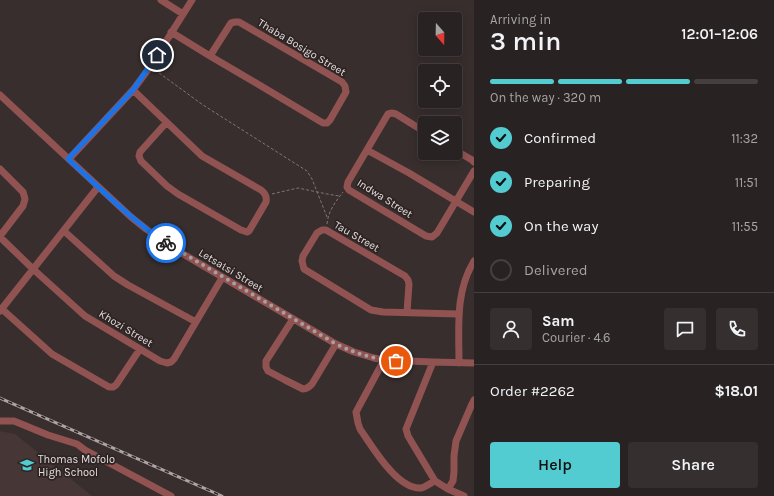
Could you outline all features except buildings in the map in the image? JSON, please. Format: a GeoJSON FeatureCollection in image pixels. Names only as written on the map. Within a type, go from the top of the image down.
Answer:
{"type":"FeatureCollection","features":[{"type":"Feature","properties":{"kind":"street"},"geometry":{"type":"LineString","coordinates":[[161,0],[182,14]]}},
{"type":"Feature","properties":{"kind":"street"},"geometry":{"type":"LineString","coordinates":[[68,159],[133,90],[150,67],[192,0]]}},
{"type":"Feature","properties":{"kind":"street","name":"Thaba Bosigo Street"},"geometry":{"type":"LineString","coordinates":[[171,32],[210,56],[323,123],[327,123],[330,120],[346,92],[345,86],[342,82],[239,22],[231,23],[210,56]]}},
{"type":"Feature","properties":{"kind":"street"},"geometry":{"type":"LineString","coordinates":[[133,90],[202,156],[261,190],[266,195],[267,199],[265,204],[247,232],[174,192],[142,163],[139,156],[140,151],[166,122]]}},
{"type":"Feature","properties":{"kind":"street","name":"Letsatsi Street"},"geometry":{"type":"LineString","coordinates":[[0,94],[98,187],[146,229],[173,248],[222,278],[336,344],[354,352],[384,360],[474,363]]}},
{"type":"Feature","properties":{"kind":"street","name":"Indwa Street"},"geometry":{"type":"LineString","coordinates":[[418,128],[394,113],[387,115],[348,182],[347,185],[350,192],[428,237],[432,237],[437,233],[474,171]]}},
{"type":"Feature","properties":{"kind":"street"},"geometry":{"type":"LineString","coordinates":[[367,150],[474,212]]}},
{"type":"Feature","properties":{"kind":"street"},"geometry":{"type":"LineString","coordinates":[[462,154],[474,162]]}},
{"type":"Feature","properties":{"kind":"street"},"geometry":{"type":"LineString","coordinates":[[0,169],[23,192],[25,199],[21,209],[0,236]]}},
{"type":"Feature","properties":{"kind":"street"},"geometry":{"type":"LineString","coordinates":[[98,187],[1,310],[52,354],[109,387],[116,385],[140,349]]}},
{"type":"Feature","properties":{"kind":"street","name":"Tau Street"},"geometry":{"type":"LineString","coordinates":[[407,312],[409,284],[407,278],[326,230],[322,230],[317,233],[303,256],[302,261],[304,269],[371,310],[383,312],[458,314]]}},
{"type":"Feature","properties":{"kind":"street"},"geometry":{"type":"LineString","coordinates":[[64,231],[114,276],[196,322]]}},
{"type":"Feature","properties":{"kind":"street","name":"Khozi Street"},"geometry":{"type":"LineString","coordinates":[[0,236],[80,312],[140,349],[166,363],[171,362],[174,359],[222,278]]}},
{"type":"Feature","properties":{"kind":"street"},"geometry":{"type":"LineString","coordinates":[[459,363],[458,314],[464,284],[474,261]]}},
{"type":"Feature","properties":{"kind":"street"},"geometry":{"type":"LineString","coordinates":[[293,319],[266,362],[268,371],[306,389],[310,387],[336,344]]}},
{"type":"Feature","properties":{"kind":"street"},"geometry":{"type":"LineString","coordinates":[[384,360],[356,412],[360,429],[388,468],[396,477],[406,484],[412,487],[422,488],[435,481]]}},
{"type":"Feature","properties":{"kind":"street"},"geometry":{"type":"LineString","coordinates":[[433,362],[406,428],[408,436],[435,481],[464,496]]}},
{"type":"Feature","properties":{"kind":"street"},"geometry":{"type":"LineString","coordinates":[[448,489],[453,481],[456,441],[474,400]]}},
{"type":"Feature","properties":{"kind":"street"},"geometry":{"type":"LineString","coordinates":[[0,421],[11,420],[48,435],[77,444],[85,450],[171,496]]}},
{"type":"Feature","properties":{"kind":"path"},"geometry":{"type":"LineString","coordinates":[[150,67],[203,105],[289,158],[307,171],[312,179],[327,217],[326,230]]}},
{"type":"Feature","properties":{"kind":"path"},"geometry":{"type":"LineString","coordinates":[[266,195],[298,188],[340,196]]}},
{"type":"Feature","properties":{"kind":"path"},"geometry":{"type":"LineString","coordinates":[[327,217],[344,190],[348,189]]}},
{"type":"Feature","properties":{"kind":"shaded area","name":"Thomas Mofolo High School"},"geometry":{"type":"Polygon","coordinates":[[[0,431],[15,434],[92,496],[0,496],[0,431]]]}},
{"type":"Feature","properties":{"kind":"railway"},"geometry":{"type":"LineString","coordinates":[[0,398],[222,496]]}},
{"type":"Feature","properties":{"kind":"way so far"},"geometry":{"type":"LineString","coordinates":[[166,243],[222,278],[336,344],[367,357],[396,361]]}},
{"type":"Feature","properties":{"kind":"place","name":"Thomas Mofolo High School"},"geometry":{"type":"Point","coordinates":[27,465]}},
{"type":"Feature","properties":{"kind":"route"},"geometry":{"type":"LineString","coordinates":[[157,55],[133,90],[68,159],[131,217],[166,243]]}}]}
